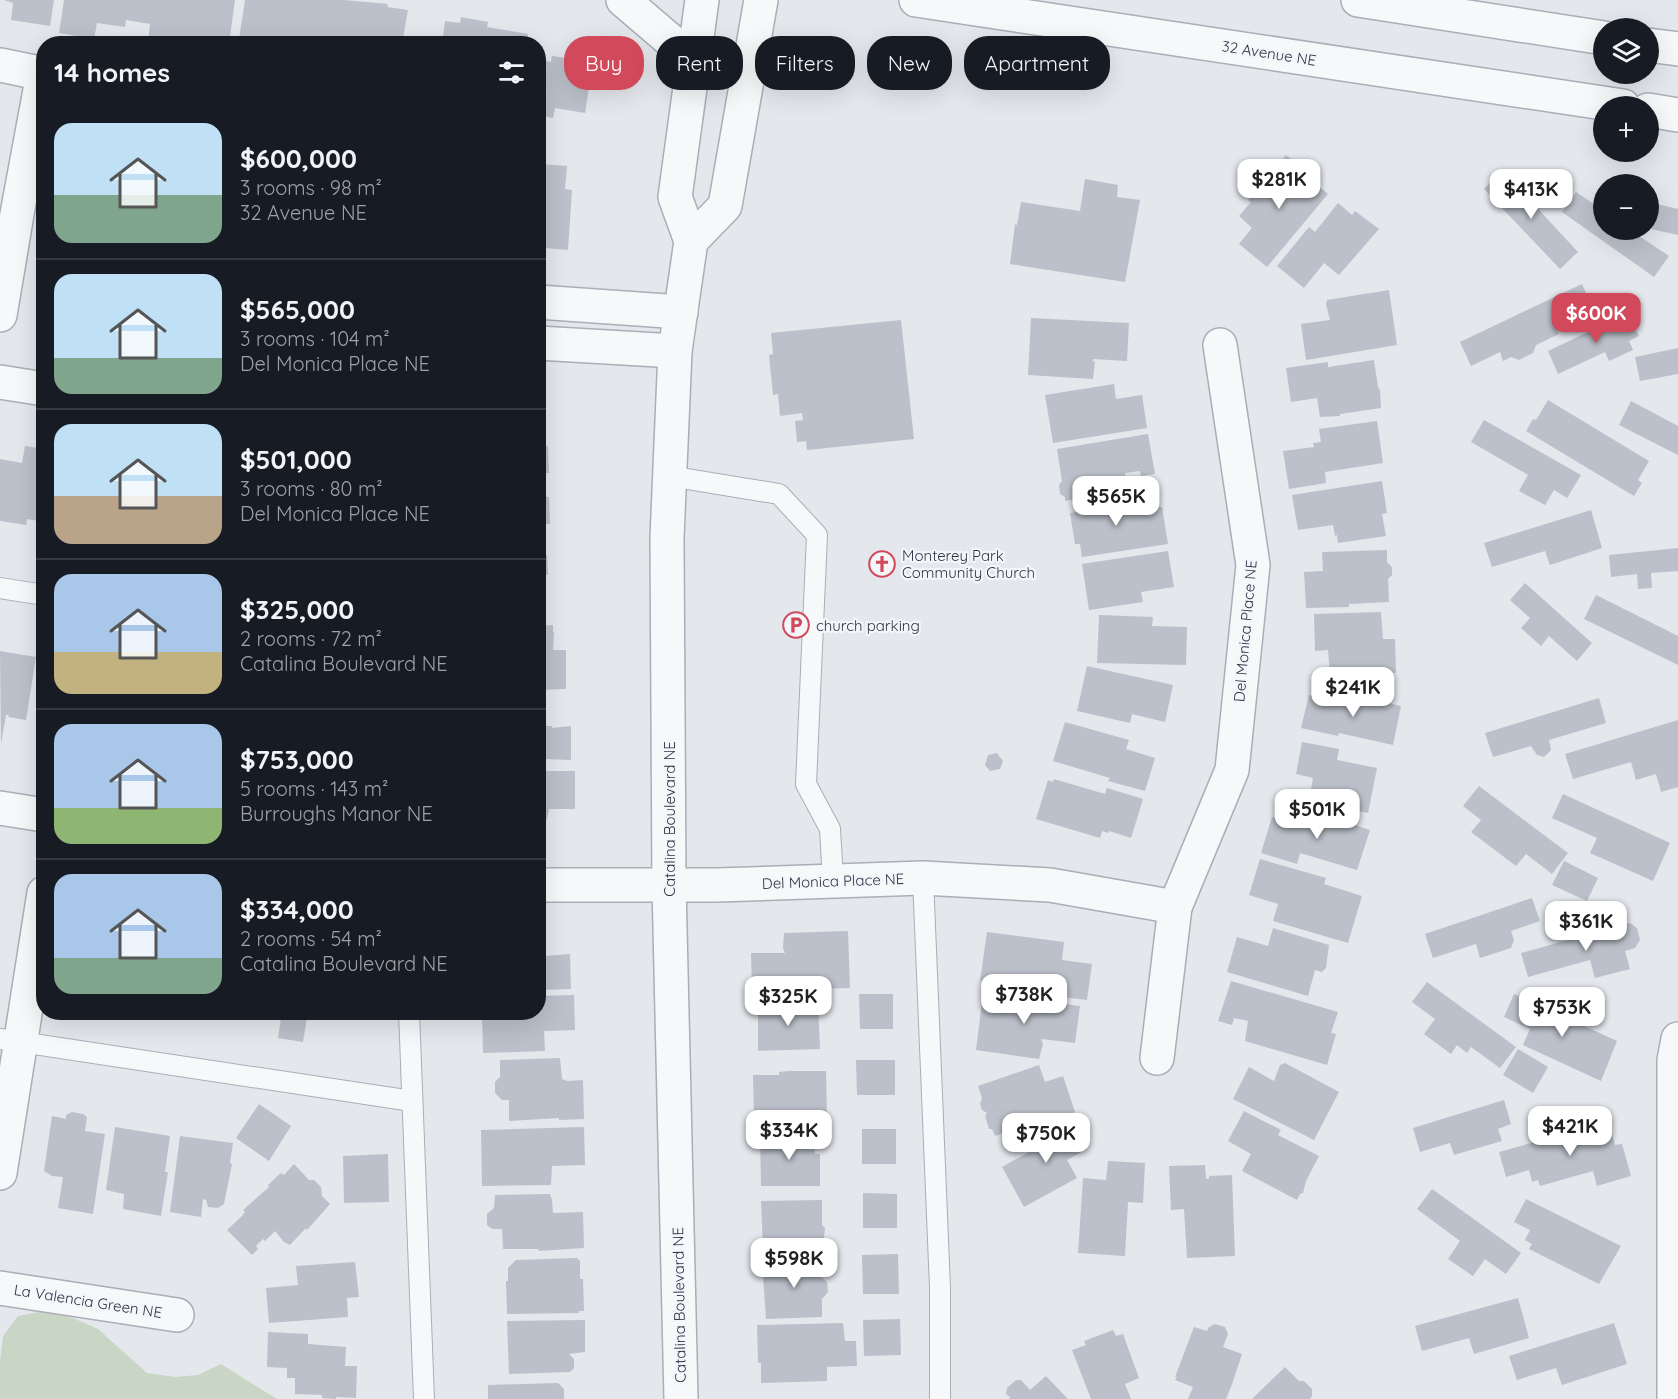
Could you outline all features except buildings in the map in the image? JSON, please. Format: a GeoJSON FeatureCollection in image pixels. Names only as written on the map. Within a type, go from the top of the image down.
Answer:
{"type":"FeatureCollection","features":[{"type":"Feature","properties":{"kind":"street"},"geometry":{"type":"LineString","coordinates":[[622,0],[665,36]]}},
{"type":"Feature","properties":{"kind":"street","name":"Catalina Boulevard NE"},"geometry":{"type":"LineString","coordinates":[[697,36],[702,0]]}},
{"type":"Feature","properties":{"kind":"street"},"geometry":{"type":"LineString","coordinates":[[691,241],[725,206],[761,0]]}},
{"type":"Feature","properties":{"kind":"street","name":"32 Avenue NE"},"geometry":{"type":"LineString","coordinates":[[916,0],[1593,102]]}},
{"type":"Feature","properties":{"kind":"street"},"geometry":{"type":"LineString","coordinates":[[1358,0],[1593,36]]}},
{"type":"Feature","properties":{"kind":"street"},"geometry":{"type":"LineString","coordinates":[[1659,46],[1678,49]]}},
{"type":"Feature","properties":{"kind":"street"},"geometry":{"type":"LineString","coordinates":[[0,64],[36,72]]}},
{"type":"Feature","properties":{"kind":"street","name":"Catalina Boulevard NE"},"geometry":{"type":"LineString","coordinates":[[681,1399],[669,885],[667,538],[675,351],[691,241],[675,197],[689,90]]}},
{"type":"Feature","properties":{"kind":"street"},"geometry":{"type":"LineString","coordinates":[[0,315],[36,112]]}},
{"type":"Feature","properties":{"kind":"street"},"geometry":{"type":"LineString","coordinates":[[1659,112],[1678,115]]}},
{"type":"Feature","properties":{"kind":"street"},"geometry":{"type":"LineString","coordinates":[[546,303],[681,312]]}},
{"type":"Feature","properties":{"kind":"street"},"geometry":{"type":"LineString","coordinates":[[546,343],[675,351]]}},
{"type":"Feature","properties":{"kind":"street","name":"Del Monica Place NE"},"geometry":{"type":"LineString","coordinates":[[1157,1058],[1175,907],[1232,770],[1253,565],[1220,345]]}},
{"type":"Feature","properties":{"kind":"street"},"geometry":{"type":"LineString","coordinates":[[0,382],[36,388]]}},
{"type":"Feature","properties":{"kind":"street"},"geometry":{"type":"LineString","coordinates":[[0,808],[36,814]]}},
{"type":"Feature","properties":{"kind":"street","name":"Del Monica Place NE"},"geometry":{"type":"LineString","coordinates":[[546,885],[717,885],[923,878],[1050,885],[1175,907]]}},
{"type":"Feature","properties":{"kind":"street"},"geometry":{"type":"LineString","coordinates":[[0,1173],[10,1040],[36,927]]}},
{"type":"Feature","properties":{"kind":"street"},"geometry":{"type":"LineString","coordinates":[[1674,1399],[1674,1060],[1678,1039]]}},
{"type":"Feature","properties":{"kind":"street","name":"La Valencia Green NE"},"geometry":{"type":"LineString","coordinates":[[0,1288],[177,1315]]}},
{"type":"Feature","properties":{"kind":"lane"},"geometry":{"type":"LineString","coordinates":[[669,476],[779,494],[817,535],[806,784],[830,829],[833,880]]}},
{"type":"Feature","properties":{"kind":"lane"},"geometry":{"type":"LineString","coordinates":[[0,588],[36,593]]}},
{"type":"Feature","properties":{"kind":"lane"},"geometry":{"type":"LineString","coordinates":[[923,878],[940,1288],[940,1399]]}},
{"type":"Feature","properties":{"kind":"lane"},"geometry":{"type":"LineString","coordinates":[[409,1020],[424,1399]]}},
{"type":"Feature","properties":{"kind":"lane"},"geometry":{"type":"LineString","coordinates":[[10,1040],[412,1101]]}},
{"type":"Feature","properties":{"kind":"green space"},"geometry":{"type":"Polygon","coordinates":[[[45,1311],[73,1318],[98,1329],[147,1373],[175,1377],[198,1375],[221,1364],[277,1399],[0,1399],[3,1336],[18,1316],[45,1311]]]}},
{"type":"Feature","properties":{"kind":"place","name":"Monterey Park Community Church"},"geometry":{"type":"Point","coordinates":[882,564]}},
{"type":"Feature","properties":{"kind":"place","name":"church parking"},"geometry":{"type":"Point","coordinates":[796,625]}}]}
